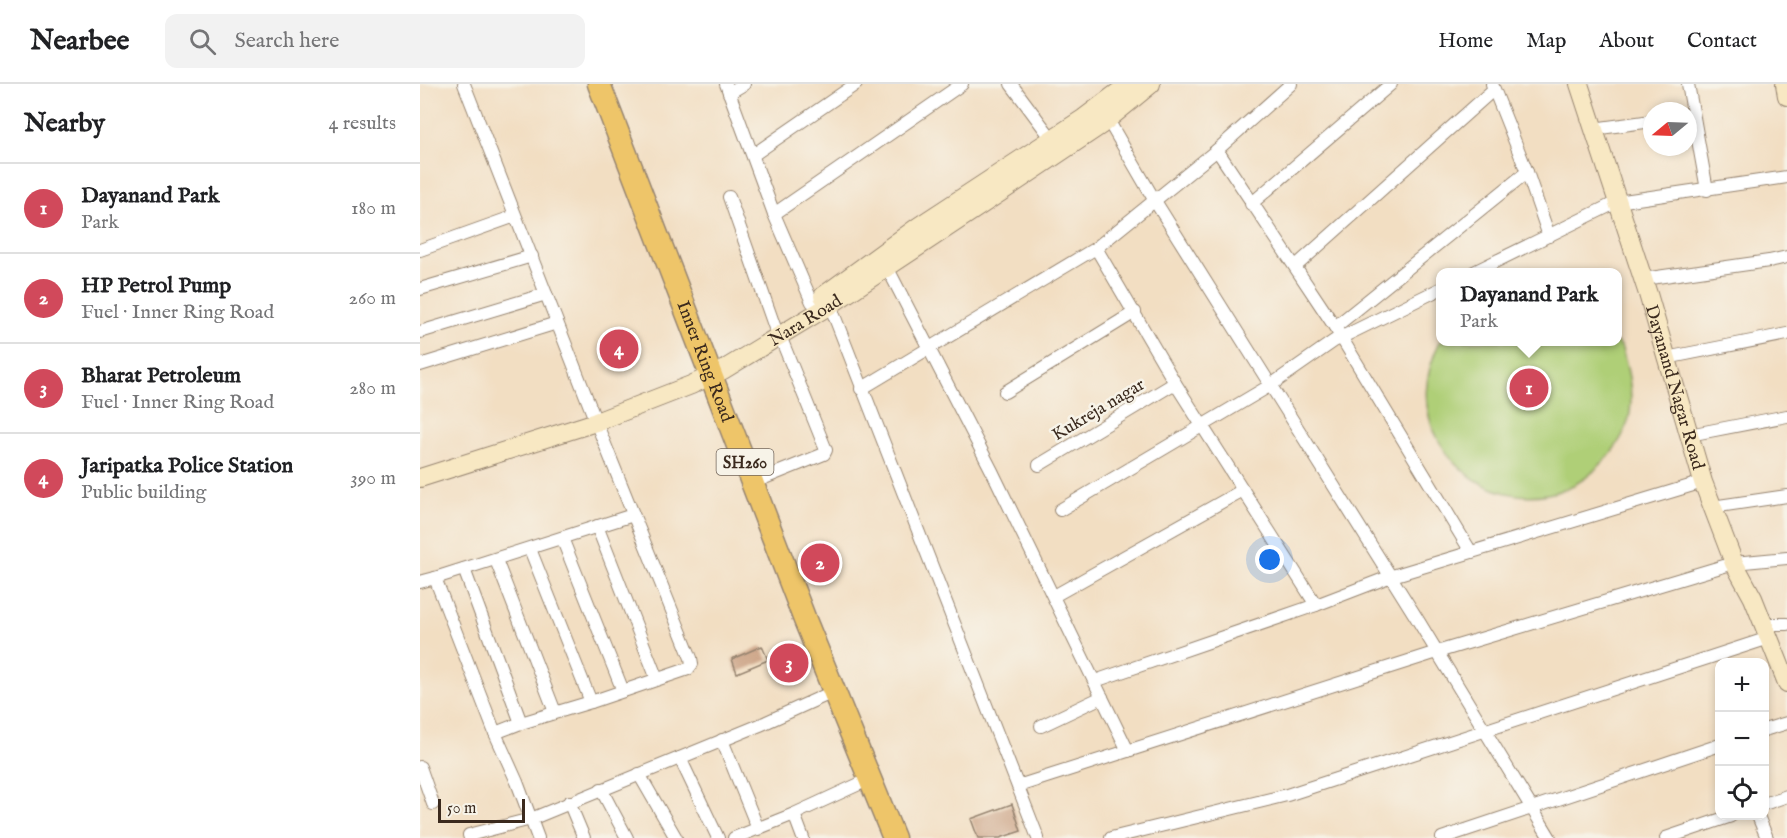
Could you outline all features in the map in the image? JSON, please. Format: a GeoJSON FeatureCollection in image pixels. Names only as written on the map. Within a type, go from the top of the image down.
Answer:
{"type":"FeatureCollection","features":[{"type":"Feature","properties":{"kind":"highway","name":"Inner Ring Road"},"geometry":{"type":"LineString","coordinates":[[599,84],[762,479],[805,594],[879,776],[907,838]]}},
{"type":"Feature","properties":{"kind":"highway","name":"Inner Ring Road"},"geometry":{"type":"LineString","coordinates":[[615,84],[806,620],[894,838]]}},
{"type":"Feature","properties":{"kind":"main road","name":"Nara Road"},"geometry":{"type":"LineString","coordinates":[[821,304],[919,226],[1084,118],[1129,84]]}},
{"type":"Feature","properties":{"kind":"main road","name":"Nara Road"},"geometry":{"type":"LineString","coordinates":[[420,478],[594,416],[691,385],[748,344],[777,332],[887,267],[1108,120],[1151,84]]}},
{"type":"Feature","properties":{"kind":"main road","name":"Dayanand Nagar Road"},"geometry":{"type":"LineString","coordinates":[[1579,84],[1643,279],[1703,482],[1734,563],[1753,598],[1787,683]]}},
{"type":"Feature","properties":{"kind":"main road"},"geometry":{"type":"LineString","coordinates":[[1785,84],[1787,96]]}},
{"type":"Feature","properties":{"kind":"main road","name":"Nara Road"},"geometry":{"type":"LineString","coordinates":[[420,465],[594,416]]}},
{"type":"Feature","properties":{"kind":"street"},"geometry":{"type":"LineString","coordinates":[[464,84],[692,664],[688,669],[495,733]]}},
{"type":"Feature","properties":{"kind":"street"},"geometry":{"type":"LineString","coordinates":[[744,84],[727,89],[774,214],[821,304],[861,389],[1038,838]]}},
{"type":"Feature","properties":{"kind":"street"},"geometry":{"type":"LineString","coordinates":[[753,155],[856,84]]}},
{"type":"Feature","properties":{"kind":"street"},"geometry":{"type":"LineString","coordinates":[[774,214],[962,84]]}},
{"type":"Feature","properties":{"kind":"street"},"geometry":{"type":"LineString","coordinates":[[1011,84],[1052,139]]}},
{"type":"Feature","properties":{"kind":"street"},"geometry":{"type":"LineString","coordinates":[[861,389],[1096,248],[1217,150],[1291,84]]}},
{"type":"Feature","properties":{"kind":"street"},"geometry":{"type":"LineString","coordinates":[[1251,204],[1391,84]]}},
{"type":"Feature","properties":{"kind":"street"},"geometry":{"type":"LineString","coordinates":[[1688,84],[1690,102]]}},
{"type":"Feature","properties":{"kind":"street"},"geometry":{"type":"LineString","coordinates":[[1296,266],[1492,87],[1527,172],[1549,236]]}},
{"type":"Feature","properties":{"kind":"street"},"geometry":{"type":"LineString","coordinates":[[1108,120],[1155,201],[1437,652],[1550,838]]}},
{"type":"Feature","properties":{"kind":"street"},"geometry":{"type":"LineString","coordinates":[[1593,129],[1643,122]]}},
{"type":"Feature","properties":{"kind":"street"},"geometry":{"type":"LineString","coordinates":[[1697,143],[1707,189]]}},
{"type":"Feature","properties":{"kind":"street"},"geometry":{"type":"LineString","coordinates":[[1217,150],[1338,332],[1471,552]]}},
{"type":"Feature","properties":{"kind":"street"},"geometry":{"type":"LineString","coordinates":[[1060,510],[1271,385],[1338,332],[1527,172]]}},
{"type":"Feature","properties":{"kind":"street"},"geometry":{"type":"LineString","coordinates":[[1484,268],[1617,202],[1787,177]]}},
{"type":"Feature","properties":{"kind":"street"},"geometry":{"type":"LineString","coordinates":[[729,197],[777,332],[826,450],[824,454],[762,479]]}},
{"type":"Feature","properties":{"kind":"street"},"geometry":{"type":"LineString","coordinates":[[420,250],[515,216]]}},
{"type":"Feature","properties":{"kind":"street"},"geometry":{"type":"LineString","coordinates":[[1096,248],[1176,383],[1316,605]]}},
{"type":"Feature","properties":{"kind":"street"},"geometry":{"type":"LineString","coordinates":[[420,289],[532,256]]}},
{"type":"Feature","properties":{"kind":"street"},"geometry":{"type":"LineString","coordinates":[[1643,279],[1787,257]]}},
{"type":"Feature","properties":{"kind":"street"},"geometry":{"type":"LineString","coordinates":[[887,267],[1054,596],[1128,751]]}},
{"type":"Feature","properties":{"kind":"street"},"geometry":{"type":"LineString","coordinates":[[1338,332],[1436,291]]}},
{"type":"Feature","properties":{"kind":"street"},"geometry":{"type":"LineString","coordinates":[[420,332],[546,294]]}},
{"type":"Feature","properties":{"kind":"street"},"geometry":{"type":"LineString","coordinates":[[1005,392],[1135,312]]}},
{"type":"Feature","properties":{"kind":"street"},"geometry":{"type":"LineString","coordinates":[[420,365],[557,323]]}},
{"type":"Feature","properties":{"kind":"street"},"geometry":{"type":"LineString","coordinates":[[1666,358],[1787,334]]}},
{"type":"Feature","properties":{"kind":"street","name":"Kukreja nagar"},"geometry":{"type":"LineString","coordinates":[[1039,465],[1176,383]]}},
{"type":"Feature","properties":{"kind":"street"},"geometry":{"type":"LineString","coordinates":[[1689,435],[1787,416]]}},
{"type":"Feature","properties":{"kind":"street"},"geometry":{"type":"LineString","coordinates":[[1095,681],[1316,605],[1389,577],[1703,482]]}},
{"type":"Feature","properties":{"kind":"street"},"geometry":{"type":"LineString","coordinates":[[1054,596],[1243,490]]}},
{"type":"Feature","properties":{"kind":"street"},"geometry":{"type":"LineString","coordinates":[[1712,507],[1787,496]]}},
{"type":"Feature","properties":{"kind":"street"},"geometry":{"type":"LineString","coordinates":[[420,582],[496,560],[633,515]]}},
{"type":"Feature","properties":{"kind":"street"},"geometry":{"type":"LineString","coordinates":[[597,526],[657,679]]}},
{"type":"Feature","properties":{"kind":"street"},"geometry":{"type":"LineString","coordinates":[[562,538],[623,691]]}},
{"type":"Feature","properties":{"kind":"street"},"geometry":{"type":"LineString","coordinates":[[530,549],[591,702]]}},
{"type":"Feature","properties":{"kind":"street"},"geometry":{"type":"LineString","coordinates":[[1018,786],[1437,652],[1734,563],[1787,558]]}},
{"type":"Feature","properties":{"kind":"street"},"geometry":{"type":"LineString","coordinates":[[496,560],[555,712]]}},
{"type":"Feature","properties":{"kind":"street"},"geometry":{"type":"LineString","coordinates":[[464,569],[521,723]]}},
{"type":"Feature","properties":{"kind":"street"},"geometry":{"type":"LineString","coordinates":[[435,578],[538,838]]}},
{"type":"Feature","properties":{"kind":"street"},"geometry":{"type":"LineString","coordinates":[[1112,838],[1287,795],[1484,730],[1787,624]]}},
{"type":"Feature","properties":{"kind":"street"},"geometry":{"type":"LineString","coordinates":[[465,837],[501,833],[569,802],[760,725],[835,691]]}},
{"type":"Feature","properties":{"kind":"street"},"geometry":{"type":"LineString","coordinates":[[1041,726],[1102,697]]}},
{"type":"Feature","properties":{"kind":"street"},"geometry":{"type":"LineString","coordinates":[[1769,728],[1787,723]]}},
{"type":"Feature","properties":{"kind":"street"},"geometry":{"type":"LineString","coordinates":[[722,740],[752,833]]}},
{"type":"Feature","properties":{"kind":"street"},"geometry":{"type":"LineString","coordinates":[[1442,838],[1715,746]]}},
{"type":"Feature","properties":{"kind":"street"},"geometry":{"type":"LineString","coordinates":[[680,758],[718,838]]}},
{"type":"Feature","properties":{"kind":"street"},"geometry":{"type":"LineString","coordinates":[[420,767],[433,804]]}},
{"type":"Feature","properties":{"kind":"street"},"geometry":{"type":"LineString","coordinates":[[639,774],[676,838]]}},
{"type":"Feature","properties":{"kind":"street"},"geometry":{"type":"LineString","coordinates":[[734,838],[752,833],[870,779]]}},
{"type":"Feature","properties":{"kind":"street"},"geometry":{"type":"LineString","coordinates":[[601,789],[627,838]]}},
{"type":"Feature","properties":{"kind":"street"},"geometry":{"type":"LineString","coordinates":[[1769,802],[1787,796]]}},
{"type":"Feature","properties":{"kind":"street"},"geometry":{"type":"LineString","coordinates":[[569,802],[584,838]]}},
{"type":"Feature","properties":{"kind":"street"},"geometry":{"type":"LineString","coordinates":[[794,814],[803,838]]}},
{"type":"Feature","properties":{"kind":"street"},"geometry":{"type":"LineString","coordinates":[[1666,838],[1682,835],[1721,820]]}},
{"type":"Feature","properties":{"kind":"street"},"geometry":{"type":"LineString","coordinates":[[1760,820],[1767,838]]}},
{"type":"Feature","properties":{"kind":"green space"},"geometry":{"type":"Polygon","coordinates":[[[1438,346],[1621,346],[1630,387],[1629,420],[1617,445],[1604,461],[1585,478],[1563,490],[1540,495],[1517,495],[1494,489],[1473,478],[1454,462],[1433,428],[1426,391],[1430,366],[1438,346]]]}},
{"type":"Feature","properties":{"kind":"building"},"geometry":{"type":"Polygon","coordinates":[[[762,646],[768,660],[737,673],[732,659],[762,646]]]}},
{"type":"Feature","properties":{"kind":"building"},"geometry":{"type":"Polygon","coordinates":[[[1012,804],[1021,831],[1000,838],[978,838],[971,819],[1012,804]]]}},
{"type":"Feature","properties":{"kind":"place","name":"Jaripatka Police Station"},"geometry":{"type":"Point","coordinates":[619,349]}},
{"type":"Feature","properties":{"kind":"place","name":"Dayanand Park"},"geometry":{"type":"Point","coordinates":[1529,388]}},
{"type":"Feature","properties":{"kind":"place","name":"HP Petrol Pump"},"geometry":{"type":"Point","coordinates":[820,563]}},
{"type":"Feature","properties":{"kind":"place","name":"Bharat Petroleum"},"geometry":{"type":"Point","coordinates":[789,663]}}]}
